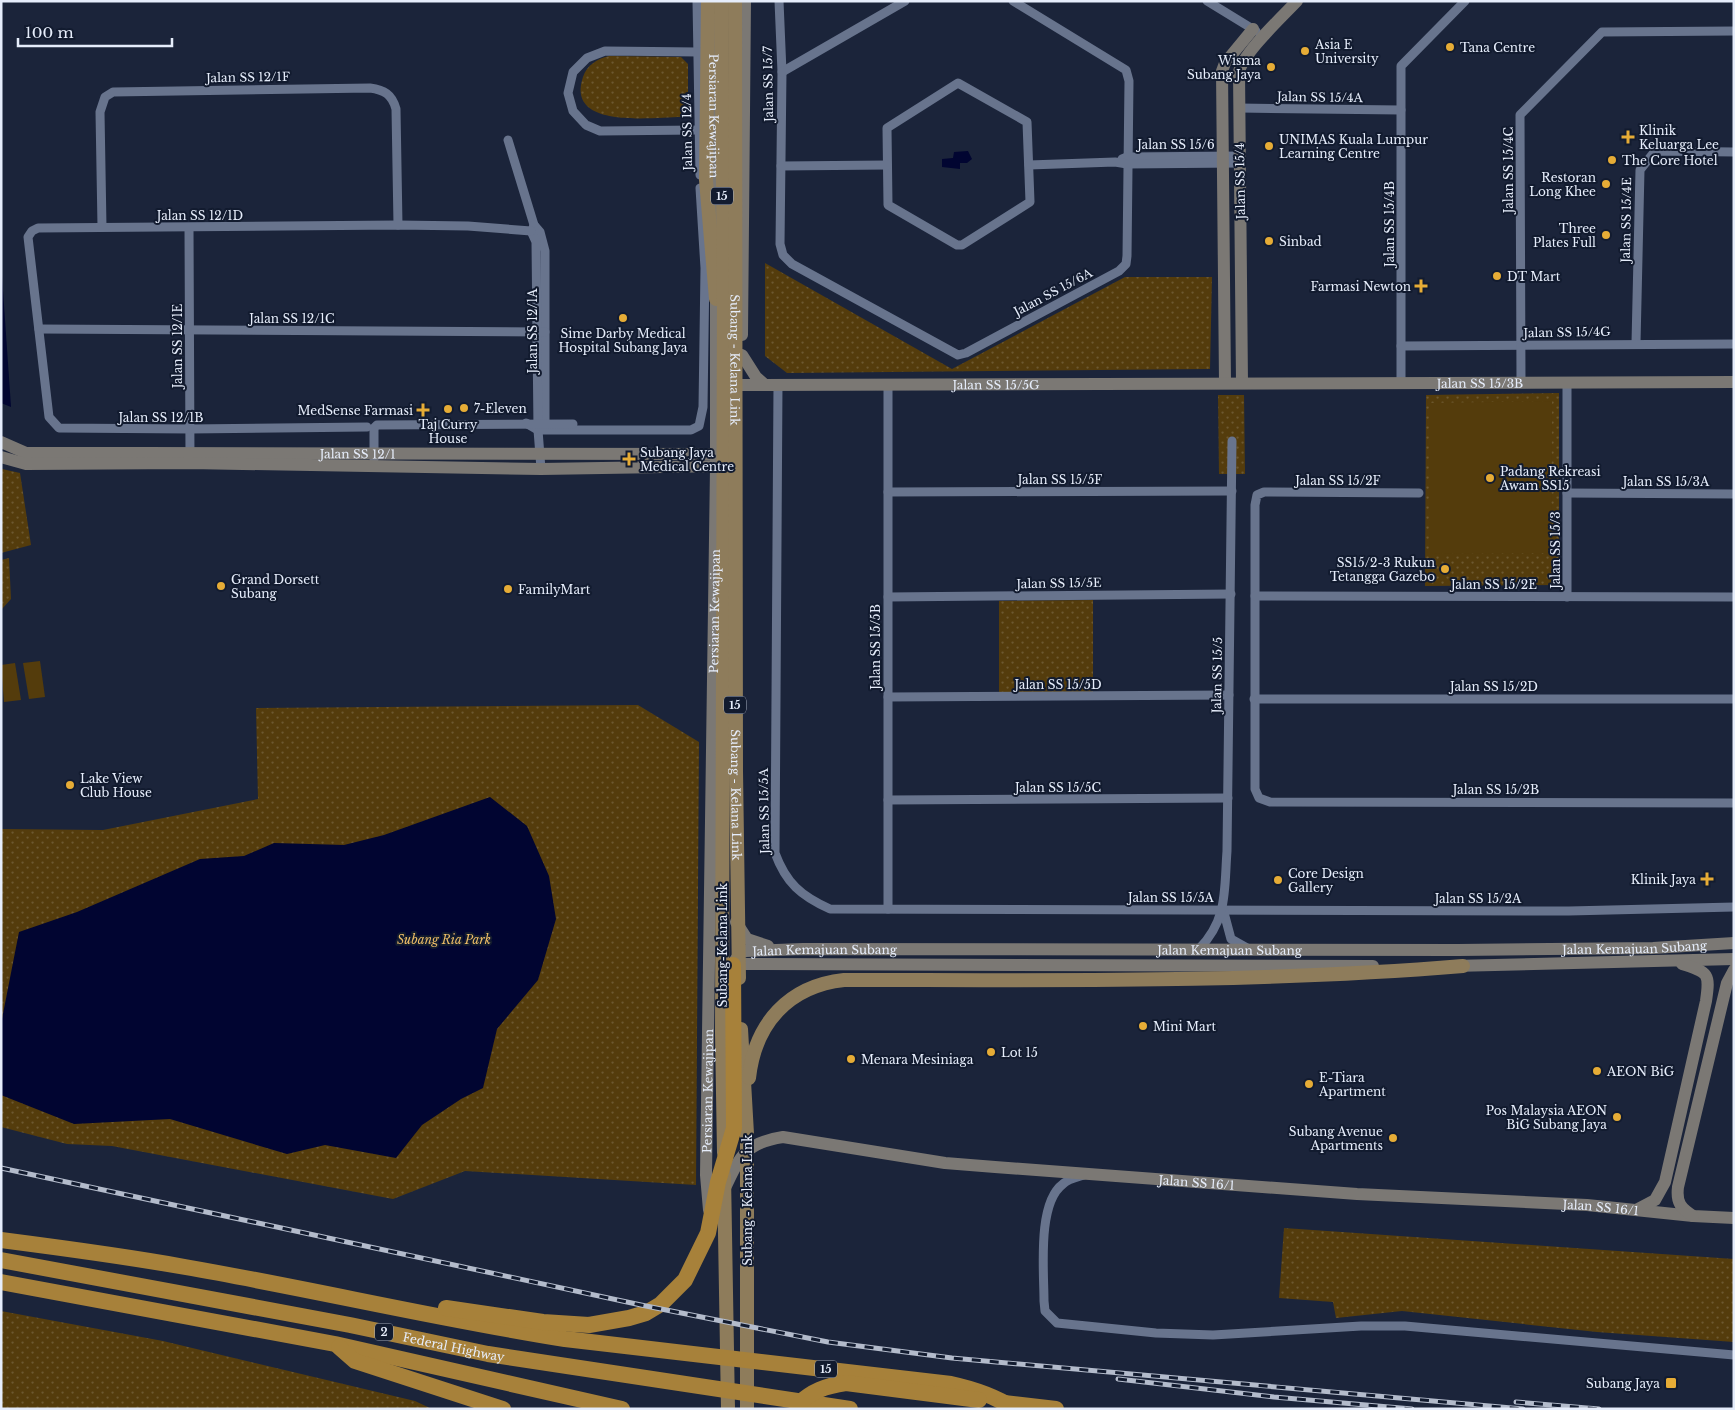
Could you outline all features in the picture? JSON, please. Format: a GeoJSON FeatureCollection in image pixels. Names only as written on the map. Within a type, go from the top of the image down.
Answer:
{"type":"FeatureCollection","features":[{"type":"Feature","properties":{"kind":"highway"},"geometry":{"type":"LineString","coordinates":[[1,1240],[80,1250],[185,1267],[420,1312],[449,1307],[543,1322],[589,1325],[629,1318],[646,1312],[660,1304],[685,1280],[701,1250],[710,1222],[718,1182],[734,1128],[734,1069],[740,965]]}},
{"type":"Feature","properties":{"kind":"highway","name":"Federal Highway"},"geometry":{"type":"LineString","coordinates":[[1,1260],[350,1324],[488,1354],[845,1408]]}},
{"type":"Feature","properties":{"kind":"highway","name":"Federal Highway"},"geometry":{"type":"LineString","coordinates":[[1,1282],[335,1344],[622,1409]]}},
{"type":"Feature","properties":{"kind":"highway","name":"15"},"geometry":{"type":"LineString","coordinates":[[420,1312],[503,1329],[565,1339],[633,1345],[951,1384],[972,1389],[1004,1402],[1015,1409]]}},
{"type":"Feature","properties":{"kind":"highway"},"geometry":{"type":"LineString","coordinates":[[335,1344],[355,1360],[503,1409]]}},
{"type":"Feature","properties":{"kind":"highway"},"geometry":{"type":"LineString","coordinates":[[794,1409],[808,1395],[826,1386],[846,1383],[1056,1409]]}},
{"type":"Feature","properties":{"kind":"highway"},"geometry":{"type":"LineString","coordinates":[[920,1393],[951,1399],[972,1409]]}},
{"type":"Feature","properties":{"kind":"main road"},"geometry":{"type":"LineString","coordinates":[[708,1],[706,180],[717,311],[717,354],[723,392]]}},
{"type":"Feature","properties":{"kind":"main road","name":"Persiaran Kewajipan"},"geometry":{"type":"LineString","coordinates":[[710,1222],[706,1175],[716,460],[714,1]]}},
{"type":"Feature","properties":{"kind":"main road","name":"Subang - Kelana Link"},"geometry":{"type":"LineString","coordinates":[[721,1],[723,392]]}},
{"type":"Feature","properties":{"kind":"main road","name":"Subang - Kelana Link"},"geometry":{"type":"LineString","coordinates":[[735,1],[736,761],[741,1030],[747,1134],[747,1409]]}},
{"type":"Feature","properties":{"kind":"main road","name":"Persiaran Kewajipan"},"geometry":{"type":"LineString","coordinates":[[740,965],[734,917],[739,464],[742,385],[745,1]]}},
{"type":"Feature","properties":{"kind":"main road","name":"Jalan SS 15/4"},"geometry":{"type":"LineString","coordinates":[[1225,383],[1222,160],[1223,67],[1297,1]]}},
{"type":"Feature","properties":{"kind":"main road","name":"Jalan SS 15/4"},"geometry":{"type":"LineString","coordinates":[[1242,383],[1239,160],[1240,66],[1259,33]]}},
{"type":"Feature","properties":{"kind":"main road"},"geometry":{"type":"LineString","coordinates":[[716,460],[739,464],[738,348],[742,327]]}},
{"type":"Feature","properties":{"kind":"main road"},"geometry":{"type":"LineString","coordinates":[[742,355],[756,377],[772,385]]}},
{"type":"Feature","properties":{"kind":"main road","name":"Jalan SS 15/3B"},"geometry":{"type":"LineString","coordinates":[[1225,383],[1734,382]]}},
{"type":"Feature","properties":{"kind":"main road","name":"Jalan SS 15/5G"},"geometry":{"type":"LineString","coordinates":[[742,385],[1225,383]]}},
{"type":"Feature","properties":{"kind":"main road","name":"Subang-Kelana Link"},"geometry":{"type":"LineString","coordinates":[[723,392],[722,1034],[728,1409]]}},
{"type":"Feature","properties":{"kind":"main road"},"geometry":{"type":"LineString","coordinates":[[687,454],[708,446],[716,430]]}},
{"type":"Feature","properties":{"kind":"main road","name":"Jalan SS 12/1"},"geometry":{"type":"LineString","coordinates":[[1,442],[26,453],[190,458],[374,460],[541,469],[716,460]]}},
{"type":"Feature","properties":{"kind":"main road","name":"Jalan SS 12/1"},"geometry":{"type":"LineString","coordinates":[[374,460],[541,454],[687,454],[716,460]]}},
{"type":"Feature","properties":{"kind":"main road","name":"Jalan SS 12/1"},"geometry":{"type":"LineString","coordinates":[[1,456],[26,464],[190,458]]}},
{"type":"Feature","properties":{"kind":"main road"},"geometry":{"type":"LineString","coordinates":[[734,917],[747,939],[783,950]]}},
{"type":"Feature","properties":{"kind":"main road"},"geometry":{"type":"LineString","coordinates":[[710,930],[720,952],[740,965]]}},
{"type":"Feature","properties":{"kind":"main road","name":"Jalan Kemajuan Subang"},"geometry":{"type":"LineString","coordinates":[[1734,943],[1653,948],[1458,950],[783,950],[741,952],[740,965],[1463,966],[1734,959]]}},
{"type":"Feature","properties":{"kind":"main road"},"geometry":{"type":"LineString","coordinates":[[1636,1210],[1655,1200],[1665,1182],[1709,982],[1706,973],[1700,969],[1672,961]]}},
{"type":"Feature","properties":{"kind":"main road"},"geometry":{"type":"LineString","coordinates":[[867,965],[867,992]]}},
{"type":"Feature","properties":{"kind":"main road"},"geometry":{"type":"LineString","coordinates":[[747,1134],[750,1068],[764,1030],[789,1000],[810,987],[825,982],[844,980],[1257,977],[1371,974],[1463,966]]}},
{"type":"Feature","properties":{"kind":"main road"},"geometry":{"type":"LineString","coordinates":[[1693,1216],[1679,1205],[1676,1198],[1727,983],[1734,970]]}},
{"type":"Feature","properties":{"kind":"main road","name":"Jalan SS 16/1"},"geometry":{"type":"LineString","coordinates":[[710,1222],[746,1150],[761,1140],[783,1137],[945,1163],[1085,1175],[1357,1194],[1515,1200],[1734,1218]]}},
{"type":"Feature","properties":{"kind":"street","name":"Jalan SS 12/4"},"geometry":{"type":"LineString","coordinates":[[541,426],[691,430],[699,426],[703,407],[704,268],[698,130],[698,1]]}},
{"type":"Feature","properties":{"kind":"street","name":"Jalan SS 15/7"},"geometry":{"type":"LineString","coordinates":[[779,1],[782,72],[781,166]]}},
{"type":"Feature","properties":{"kind":"street"},"geometry":{"type":"LineString","coordinates":[[782,72],[905,1]]}},
{"type":"Feature","properties":{"kind":"street","name":"Jalan SS 15/6A"},"geometry":{"type":"LineString","coordinates":[[781,166],[780,244],[783,255],[792,264],[958,354],[966,353],[1119,271],[1126,264],[1129,81],[1126,70],[1013,1]]}},
{"type":"Feature","properties":{"kind":"street"},"geometry":{"type":"LineString","coordinates":[[1207,1],[1259,33]]}},
{"type":"Feature","properties":{"kind":"street","name":"Jalan SS 15/4B"},"geometry":{"type":"LineString","coordinates":[[1401,383],[1401,66],[1465,1]]}},
{"type":"Feature","properties":{"kind":"street","name":"Jalan SS 15/4C"},"geometry":{"type":"LineString","coordinates":[[1521,383],[1520,115],[1602,32],[1734,32]]}},
{"type":"Feature","properties":{"kind":"street"},"geometry":{"type":"LineString","coordinates":[[698,130],[600,131],[586,125],[573,111],[568,93],[573,72],[587,58],[605,51],[699,52]]}},
{"type":"Feature","properties":{"kind":"street"},"geometry":{"type":"LineString","coordinates":[[958,83],[1027,122],[1029,165],[1030,202],[962,245],[957,245],[888,204],[888,126],[958,83]]}},
{"type":"Feature","properties":{"kind":"street","name":"Jalan SS 12/1F"},"geometry":{"type":"LineString","coordinates":[[102,227],[100,112],[105,97],[113,92],[370,88],[388,93],[394,100],[396,109],[398,225]]}},
{"type":"Feature","properties":{"kind":"street","name":"Jalan SS 15/4A"},"geometry":{"type":"LineString","coordinates":[[1239,108],[1401,110]]}},
{"type":"Feature","properties":{"kind":"street"},"geometry":{"type":"LineString","coordinates":[[698,110],[715,110]]}},
{"type":"Feature","properties":{"kind":"street","name":"Jalan SS 12/1A"},"geometry":{"type":"LineString","coordinates":[[508,140],[536,242],[541,332],[541,469]]}},
{"type":"Feature","properties":{"kind":"street","name":"Jalan SS 15/4E"},"geometry":{"type":"LineString","coordinates":[[1636,343],[1640,170],[1656,151],[1734,152]]}},
{"type":"Feature","properties":{"kind":"street","name":"Jalan SS 15/6"},"geometry":{"type":"LineString","coordinates":[[1029,165],[1127,160],[1239,160]]}},
{"type":"Feature","properties":{"kind":"street"},"geometry":{"type":"LineString","coordinates":[[781,166],[887,164]]}},
{"type":"Feature","properties":{"kind":"street","name":"Jalan SS 12/1D"},"geometry":{"type":"LineString","coordinates":[[39,329],[28,237],[32,231],[38,228],[468,226],[480,223],[532,228]]}},
{"type":"Feature","properties":{"kind":"street","name":"Jalan SS 12/1E"},"geometry":{"type":"LineString","coordinates":[[189,228],[190,458]]}},
{"type":"Feature","properties":{"kind":"street","name":"Jalan SS 12/1C"},"geometry":{"type":"LineString","coordinates":[[39,329],[541,332]]}},
{"type":"Feature","properties":{"kind":"street","name":"Jalan SS 12/1B"},"geometry":{"type":"LineString","coordinates":[[39,329],[50,418],[58,428],[366,427]]}},
{"type":"Feature","properties":{"kind":"street","name":"Jalan SS 15/4G"},"geometry":{"type":"LineString","coordinates":[[1401,346],[1636,343],[1734,344]]}},
{"type":"Feature","properties":{"kind":"street","name":"Jalan SS 15/3"},"geometry":{"type":"LineString","coordinates":[[1567,382],[1567,597]]}},
{"type":"Feature","properties":{"kind":"street","name":"Jalan SS 15/5A"},"geometry":{"type":"LineString","coordinates":[[772,385],[775,853],[783,873],[806,899],[830,909],[1223,909]]}},
{"type":"Feature","properties":{"kind":"street","name":"Jalan SS 15/5B"},"geometry":{"type":"LineString","coordinates":[[888,385],[888,909]]}},
{"type":"Feature","properties":{"kind":"street"},"geometry":{"type":"LineString","coordinates":[[374,460],[374,428],[377,425],[526,423],[541,426]]}},
{"type":"Feature","properties":{"kind":"street","name":"Jalan SS 15/5"},"geometry":{"type":"LineString","coordinates":[[1199,950],[1216,929],[1223,909],[1227,851],[1232,441]]}},
{"type":"Feature","properties":{"kind":"street","name":"Jalan SS 15/5F"},"geometry":{"type":"LineString","coordinates":[[888,492],[1232,491]]}},
{"type":"Feature","properties":{"kind":"street","name":"Jalan SS 15/2F"},"geometry":{"type":"LineString","coordinates":[[1254,596],[1255,505],[1257,495],[1264,492],[1419,493]]}},
{"type":"Feature","properties":{"kind":"street","name":"Jalan SS 15/3A"},"geometry":{"type":"LineString","coordinates":[[1567,493],[1734,494]]}},
{"type":"Feature","properties":{"kind":"street","name":"Jalan SS 15/5E"},"geometry":{"type":"LineString","coordinates":[[888,598],[1231,594]]}},
{"type":"Feature","properties":{"kind":"street"},"geometry":{"type":"LineString","coordinates":[[1254,596],[1254,699]]}},
{"type":"Feature","properties":{"kind":"street","name":"Jalan SS 15/2E"},"geometry":{"type":"LineString","coordinates":[[1254,596],[1734,597]]}},
{"type":"Feature","properties":{"kind":"street","name":"Jalan SS 15/5D"},"geometry":{"type":"LineString","coordinates":[[888,697],[1229,695]]}},
{"type":"Feature","properties":{"kind":"street","name":"Jalan SS 15/2D"},"geometry":{"type":"LineString","coordinates":[[1254,699],[1734,700]]}},
{"type":"Feature","properties":{"kind":"street","name":"Jalan SS 15/2B"},"geometry":{"type":"LineString","coordinates":[[1254,699],[1254,789],[1259,798],[1270,802],[1734,803]]}},
{"type":"Feature","properties":{"kind":"street","name":"Jalan SS 15/5C"},"geometry":{"type":"LineString","coordinates":[[888,800],[1228,798]]}},
{"type":"Feature","properties":{"kind":"street","name":"Jalan SS 15/2A"},"geometry":{"type":"LineString","coordinates":[[1223,909],[1569,911],[1734,907]]}},
{"type":"Feature","properties":{"kind":"street","name":"Jalan SS 15/5"},"geometry":{"type":"LineString","coordinates":[[1223,909],[1231,939],[1249,949]]}},
{"type":"Feature","properties":{"kind":"street"},"geometry":{"type":"LineString","coordinates":[[1085,1175],[1063,1183],[1053,1194],[1047,1208],[1044,1301],[1045,1311],[1057,1323],[1213,1335],[1361,1326],[1405,1326],[1734,1355]]}},
{"type":"Feature","properties":{"kind":"green space"},"geometry":{"type":"Polygon","coordinates":[[[609,56],[681,57],[688,64],[688,110],[681,117],[633,118],[615,117],[599,113],[587,106],[581,94],[583,77],[593,63],[609,56]]]}},
{"type":"Feature","properties":{"kind":"green space"},"geometry":{"type":"Polygon","coordinates":[[[765,263],[952,369],[1125,277],[1212,277],[1210,369],[787,373],[765,356],[765,263]]]}},
{"type":"Feature","properties":{"kind":"green space","name":"Padang Rekreasi Awam SS15"},"geometry":{"type":"Polygon","coordinates":[[[1559,393],[1559,585],[1425,586],[1426,395],[1559,393]]]}},
{"type":"Feature","properties":{"kind":"green space"},"geometry":{"type":"Polygon","coordinates":[[[1218,395],[1244,395],[1245,474],[1219,474],[1218,395]]]}},
{"type":"Feature","properties":{"kind":"green space","name":"Padang Rekreasi Awam SS15"},"geometry":{"type":"Polygon","coordinates":[[[1552,401],[1551,553],[1430,554],[1429,403],[1552,401]]]}},
{"type":"Feature","properties":{"kind":"green space"},"geometry":{"type":"Polygon","coordinates":[[[2,469],[20,473],[31,545],[1,553],[2,469]]]}},
{"type":"Feature","properties":{"kind":"green space"},"geometry":{"type":"Polygon","coordinates":[[[9,558],[11,599],[1,610],[1,560],[9,558]]]}},
{"type":"Feature","properties":{"kind":"green space"},"geometry":{"type":"Polygon","coordinates":[[[1093,600],[1093,693],[999,694],[999,601],[1093,600]]]}},
{"type":"Feature","properties":{"kind":"green space"},"geometry":{"type":"Polygon","coordinates":[[[40,661],[45,697],[29,699],[23,663],[40,661]]]}},
{"type":"Feature","properties":{"kind":"green space"},"geometry":{"type":"Polygon","coordinates":[[[15,663],[21,700],[4,702],[1,665],[15,663]]]}},
{"type":"Feature","properties":{"kind":"green space","name":"Subang Ria Park"},"geometry":{"type":"Polygon","coordinates":[[[638,705],[699,742],[696,1185],[465,1171],[393,1199],[112,1146],[67,1144],[1,1127],[1,829],[103,830],[258,799],[256,708],[638,705]]]}},
{"type":"Feature","properties":{"kind":"green space"},"geometry":{"type":"Polygon","coordinates":[[[1284,1228],[1734,1259],[1734,1342],[1597,1332],[1402,1311],[1336,1318],[1333,1302],[1279,1298],[1284,1228]]]}},
{"type":"Feature","properties":{"kind":"green space"},"geometry":{"type":"Polygon","coordinates":[[[1,1311],[163,1341],[415,1401],[432,1409],[1,1409],[1,1311]]]}},
{"type":"Feature","properties":{"kind":"water"},"geometry":{"type":"Polygon","coordinates":[[[968,151],[972,159],[967,163],[960,163],[960,169],[942,167],[942,159],[953,158],[954,152],[968,151]]]}},
{"type":"Feature","properties":{"kind":"water"},"geometry":{"type":"Polygon","coordinates":[[[1,273],[2,276],[11,407],[1,403],[1,273]]]}},
{"type":"Feature","properties":{"kind":"water"},"geometry":{"type":"Polygon","coordinates":[[[490,797],[527,826],[549,876],[556,919],[538,980],[497,1029],[483,1088],[461,1099],[422,1125],[396,1158],[325,1145],[287,1154],[170,1119],[74,1124],[1,1095],[1,1024],[19,932],[77,912],[200,859],[244,856],[274,843],[344,845],[384,835],[490,797]]]}},
{"type":"Feature","properties":{"kind":"railway"},"geometry":{"type":"LineString","coordinates":[[1,1168],[641,1305],[828,1342],[952,1358],[1523,1409]]}},
{"type":"Feature","properties":{"kind":"railway"},"geometry":{"type":"LineString","coordinates":[[1118,1379],[1274,1397],[1412,1409]]}},
{"type":"Feature","properties":{"kind":"railway"},"geometry":{"type":"LineString","coordinates":[[1516,1402],[1599,1409]]}},
{"type":"Feature","properties":{"kind":"place","name":"Tana Centre"},"geometry":{"type":"Point","coordinates":[1450,47]}},
{"type":"Feature","properties":{"kind":"place","name":"Asia E University"},"geometry":{"type":"Point","coordinates":[1305,51]}},
{"type":"Feature","properties":{"kind":"place","name":"Wisma Subang Jaya"},"geometry":{"type":"Point","coordinates":[1271,67]}},
{"type":"Feature","properties":{"kind":"place","name":"Klinik Keluarga Lee"},"geometry":{"type":"Point","coordinates":[1628,137]}},
{"type":"Feature","properties":{"kind":"place","name":"UNIMAS Kuala Lumpur Learning Centre"},"geometry":{"type":"Point","coordinates":[1269,146]}},
{"type":"Feature","properties":{"kind":"place","name":"The Core Hotel"},"geometry":{"type":"Point","coordinates":[1612,160]}},
{"type":"Feature","properties":{"kind":"place","name":"Restoran Long Khee"},"geometry":{"type":"Point","coordinates":[1606,184]}},
{"type":"Feature","properties":{"kind":"place","name":"Three Plates Full"},"geometry":{"type":"Point","coordinates":[1606,235]}},
{"type":"Feature","properties":{"kind":"place","name":"Sinbad"},"geometry":{"type":"Point","coordinates":[1269,241]}},
{"type":"Feature","properties":{"kind":"place","name":"DT Mart"},"geometry":{"type":"Point","coordinates":[1497,276]}},
{"type":"Feature","properties":{"kind":"place","name":"Farmasi Newton"},"geometry":{"type":"Point","coordinates":[1421,286]}},
{"type":"Feature","properties":{"kind":"place","name":"Sime Darby Medical Hospital Subang Jaya"},"geometry":{"type":"Point","coordinates":[623,318]}},
{"type":"Feature","properties":{"kind":"place","name":"7-Eleven"},"geometry":{"type":"Point","coordinates":[464,408]}},
{"type":"Feature","properties":{"kind":"place","name":"Taj Curry House"},"geometry":{"type":"Point","coordinates":[448,409]}},
{"type":"Feature","properties":{"kind":"place","name":"MedSense Farmasi"},"geometry":{"type":"Point","coordinates":[423,410]}},
{"type":"Feature","properties":{"kind":"place","name":"Subang Jaya Medical Centre"},"geometry":{"type":"Point","coordinates":[629,459]}},
{"type":"Feature","properties":{"kind":"place","name":"Padang Rekreasi Awam SS15"},"geometry":{"type":"Point","coordinates":[1490,478]}},
{"type":"Feature","properties":{"kind":"place","name":"SS15/2-3 Rukun Tetangga Gazebo"},"geometry":{"type":"Point","coordinates":[1445,569]}},
{"type":"Feature","properties":{"kind":"place","name":"Grand Dorsett Subang"},"geometry":{"type":"Point","coordinates":[221,586]}},
{"type":"Feature","properties":{"kind":"place","name":"FamilyMart"},"geometry":{"type":"Point","coordinates":[508,589]}},
{"type":"Feature","properties":{"kind":"place","name":"Lake View Club House"},"geometry":{"type":"Point","coordinates":[70,785]}},
{"type":"Feature","properties":{"kind":"place","name":"Klinik Jaya"},"geometry":{"type":"Point","coordinates":[1707,879]}},
{"type":"Feature","properties":{"kind":"place","name":"Core Design Gallery"},"geometry":{"type":"Point","coordinates":[1278,880]}},
{"type":"Feature","properties":{"kind":"place","name":"Mini Mart"},"geometry":{"type":"Point","coordinates":[1143,1026]}},
{"type":"Feature","properties":{"kind":"place","name":"Lot 15"},"geometry":{"type":"Point","coordinates":[991,1052]}},
{"type":"Feature","properties":{"kind":"place","name":"Menara Mesiniaga"},"geometry":{"type":"Point","coordinates":[851,1059]}},
{"type":"Feature","properties":{"kind":"place","name":"AEON BiG"},"geometry":{"type":"Point","coordinates":[1597,1071]}},
{"type":"Feature","properties":{"kind":"place","name":"E-Tiara Apartment"},"geometry":{"type":"Point","coordinates":[1309,1084]}},
{"type":"Feature","properties":{"kind":"place","name":"Pos Malaysia AEON BiG Subang Jaya"},"geometry":{"type":"Point","coordinates":[1617,1117]}},
{"type":"Feature","properties":{"kind":"place","name":"Subang Avenue Apartments"},"geometry":{"type":"Point","coordinates":[1393,1138]}},
{"type":"Feature","properties":{"kind":"place","name":"Subang Jaya"},"geometry":{"type":"Point","coordinates":[1671,1383]}}]}
